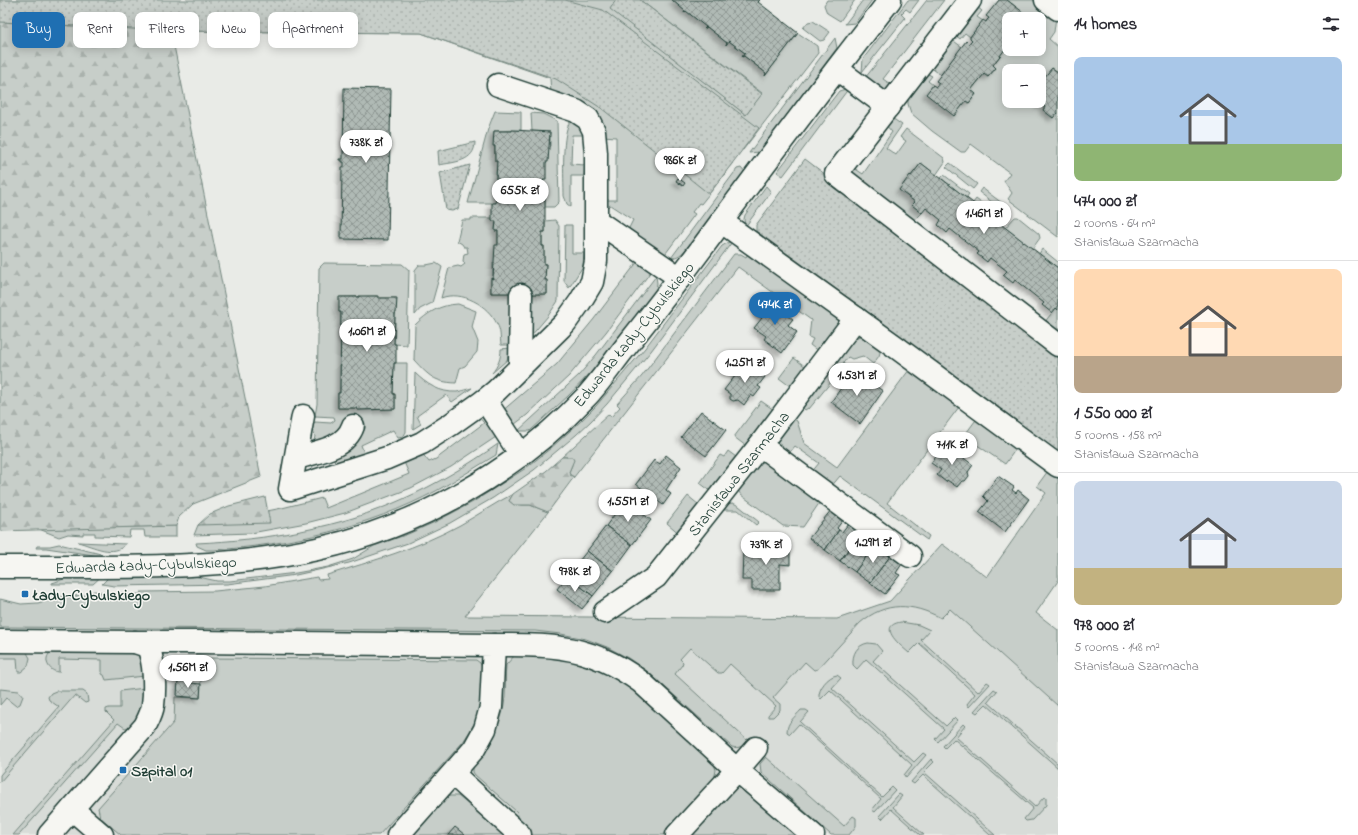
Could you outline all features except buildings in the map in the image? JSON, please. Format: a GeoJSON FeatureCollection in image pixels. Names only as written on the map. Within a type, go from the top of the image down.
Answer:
{"type":"FeatureCollection","features":[{"type":"Feature","properties":{"kind":"street","name":"Edwarda Łady-Cybulskiego"},"geometry":{"type":"LineString","coordinates":[[0,566],[171,566],[225,563],[270,558],[343,543],[386,529],[435,507],[478,485],[521,455],[550,431],[587,396],[680,278],[836,69],[890,0]]}},
{"type":"Feature","properties":{"kind":"street"},"geometry":{"type":"LineString","coordinates":[[970,0],[836,174],[1058,345]]}},
{"type":"Feature","properties":{"kind":"street"},"geometry":{"type":"LineString","coordinates":[[1046,0],[1058,9]]}},
{"type":"Feature","properties":{"kind":"street"},"geometry":{"type":"LineString","coordinates":[[836,69],[888,107]]}},
{"type":"Feature","properties":{"kind":"street"},"geometry":{"type":"LineString","coordinates":[[303,416],[290,489],[387,458],[422,443],[485,400],[520,367],[566,323],[592,282],[596,261],[597,221],[596,153],[594,131],[588,119],[576,111],[498,85]]}},
{"type":"Feature","properties":{"kind":"street"},"geometry":{"type":"LineString","coordinates":[[597,221],[680,278]]}},
{"type":"Feature","properties":{"kind":"street"},"geometry":{"type":"LineString","coordinates":[[722,222],[1058,466]]}},
{"type":"Feature","properties":{"kind":"street"},"geometry":{"type":"LineString","coordinates":[[520,367],[521,295]]}},
{"type":"Feature","properties":{"kind":"street","name":"Stanisława Szarmacha"},"geometry":{"type":"LineString","coordinates":[[605,612],[656,577],[760,445],[856,318]]}},
{"type":"Feature","properties":{"kind":"street"},"geometry":{"type":"LineString","coordinates":[[485,400],[521,455]]}},
{"type":"Feature","properties":{"kind":"street"},"geometry":{"type":"LineString","coordinates":[[296,458],[328,449],[343,441],[349,435],[353,426]]}},
{"type":"Feature","properties":{"kind":"street"},"geometry":{"type":"LineString","coordinates":[[760,445],[910,556]]}},
{"type":"Feature","properties":{"kind":"street"},"geometry":{"type":"LineString","coordinates":[[0,641],[535,645],[583,652],[625,670],[641,682],[737,770],[813,835]]}},
{"type":"Feature","properties":{"kind":"street"},"geometry":{"type":"LineString","coordinates":[[49,835],[145,726],[151,714],[153,706],[153,661],[151,652],[147,646],[135,642]]}},
{"type":"Feature","properties":{"kind":"street"},"geometry":{"type":"LineString","coordinates":[[398,835],[474,749],[485,729],[491,707],[494,645]]}},
{"type":"Feature","properties":{"kind":"street"},"geometry":{"type":"LineString","coordinates":[[677,835],[756,748]]}},
{"type":"Feature","properties":{"kind":"street"},"geometry":{"type":"LineString","coordinates":[[453,774],[520,835]]}},
{"type":"Feature","properties":{"kind":"street"},"geometry":{"type":"LineString","coordinates":[[72,809],[102,835]]}},
{"type":"Feature","properties":{"kind":"shaded area"},"geometry":{"type":"Polygon","coordinates":[[[942,544],[1058,630],[1058,835],[0,835],[0,627],[177,628],[178,614],[837,619],[890,601],[942,544]]]}},
{"type":"Feature","properties":{"kind":"green space"},"geometry":{"type":"Polygon","coordinates":[[[0,0],[146,0],[167,5],[168,12],[135,12],[135,48],[174,48],[261,477],[193,504],[179,517],[176,526],[0,531],[0,0]]]}},
{"type":"Feature","properties":{"kind":"green space"},"geometry":{"type":"Polygon","coordinates":[[[0,0],[565,0],[603,10],[759,128],[709,194],[601,108],[556,79],[421,33],[358,32],[358,12],[268,12],[268,32],[260,32],[260,12],[207,12],[207,31],[199,31],[199,12],[135,12],[135,29],[127,29],[127,12],[73,12],[73,26],[65,25],[65,12],[12,12],[12,23],[0,22],[0,0]]]}},
{"type":"Feature","properties":{"kind":"green space"},"geometry":{"type":"Polygon","coordinates":[[[351,0],[431,9],[733,164],[701,204],[699,203],[692,212],[695,214],[663,257],[628,230],[633,220],[610,205],[603,212],[602,200],[616,200],[616,137],[603,136],[551,94],[550,78],[421,33],[358,32],[358,12],[281,12],[351,0]]]}},
{"type":"Feature","properties":{"kind":"green space"},"geometry":{"type":"Polygon","coordinates":[[[507,0],[616,0],[611,8],[746,115],[762,93],[640,0],[672,0],[685,11],[684,13],[686,11],[706,27],[705,29],[707,27],[727,43],[729,41],[745,53],[742,56],[766,73],[765,76],[798,33],[817,46],[818,53],[743,150],[507,0]]]}},
{"type":"Feature","properties":{"kind":"green space"},"geometry":{"type":"Polygon","coordinates":[[[616,0],[640,0],[762,94],[746,115],[610,9],[616,0]]]}},
{"type":"Feature","properties":{"kind":"green space"},"geometry":{"type":"Polygon","coordinates":[[[827,0],[855,0],[840,21],[827,13],[824,5],[827,0]]]}},
{"type":"Feature","properties":{"kind":"green space"},"geometry":{"type":"Polygon","coordinates":[[[863,0],[872,0],[855,23],[845,24],[863,0]]]}},
{"type":"Feature","properties":{"kind":"green space"},"geometry":{"type":"Polygon","coordinates":[[[908,0],[919,0],[910,12],[906,9],[901,14],[905,18],[862,72],[863,59],[908,0]]]}},
{"type":"Feature","properties":{"kind":"green space"},"geometry":{"type":"Polygon","coordinates":[[[927,0],[944,0],[883,79],[896,88],[887,93],[865,78],[927,0]]]}},
{"type":"Feature","properties":{"kind":"green space"},"geometry":{"type":"Polygon","coordinates":[[[1007,0],[1033,0],[1056,17],[1054,32],[1049,39],[1058,47],[1058,72],[1052,68],[1046,75],[1046,64],[1002,64],[1002,108],[1044,108],[1043,110],[1053,118],[1057,113],[1058,114],[1058,237],[1008,199],[1012,193],[1004,181],[1010,173],[971,144],[965,152],[961,152],[932,131],[911,113],[908,104],[908,97],[926,73],[932,76],[928,81],[933,85],[927,94],[954,115],[966,101],[969,103],[976,94],[971,90],[984,74],[988,77],[996,68],[993,65],[1002,53],[1002,56],[1046,56],[1046,12],[1023,12],[1007,0]]]}},
{"type":"Feature","properties":{"kind":"green space"},"geometry":{"type":"Polygon","coordinates":[[[976,6],[982,11],[977,17],[983,21],[970,37],[965,33],[960,39],[954,34],[976,6]]]}},
{"type":"Feature","properties":{"kind":"green space"},"geometry":{"type":"Polygon","coordinates":[[[268,14],[268,32],[260,32],[260,16],[268,14]]]}},
{"type":"Feature","properties":{"kind":"green space"},"geometry":{"type":"Polygon","coordinates":[[[813,21],[830,32],[824,40],[820,41],[803,28],[808,22],[813,21]]]}},
{"type":"Feature","properties":{"kind":"green space"},"geometry":{"type":"Polygon","coordinates":[[[207,25],[207,31],[199,31],[199,26],[207,25]]]}},
{"type":"Feature","properties":{"kind":"green space"},"geometry":{"type":"Polygon","coordinates":[[[835,38],[837,48],[759,152],[749,153],[835,38]]]}},
{"type":"Feature","properties":{"kind":"green space"},"geometry":{"type":"Polygon","coordinates":[[[951,39],[962,47],[941,75],[930,67],[951,39]]]}},
{"type":"Feature","properties":{"kind":"green space"},"geometry":{"type":"Polygon","coordinates":[[[849,88],[783,176],[777,172],[839,91],[849,88]]]}},
{"type":"Feature","properties":{"kind":"green space"},"geometry":{"type":"Polygon","coordinates":[[[495,111],[521,112],[521,130],[494,131],[495,161],[497,161],[496,178],[499,179],[499,193],[496,193],[496,203],[468,203],[488,129],[495,111]]]}},
{"type":"Feature","properties":{"kind":"green space"},"geometry":{"type":"Polygon","coordinates":[[[531,113],[543,114],[557,121],[559,202],[554,207],[545,207],[545,194],[543,194],[543,180],[548,147],[550,146],[550,132],[532,131],[531,113]]]}},
{"type":"Feature","properties":{"kind":"green space"},"geometry":{"type":"Polygon","coordinates":[[[576,119],[585,135],[572,135],[571,164],[585,165],[584,176],[571,176],[571,207],[567,204],[564,196],[564,145],[568,126],[571,120],[576,119]]]}},
{"type":"Feature","properties":{"kind":"green space"},"geometry":{"type":"Polygon","coordinates":[[[891,119],[902,125],[886,148],[896,155],[906,141],[900,137],[906,129],[944,158],[945,162],[936,175],[921,163],[911,176],[910,175],[900,190],[915,202],[912,205],[922,213],[914,221],[848,172],[851,166],[863,174],[892,132],[884,123],[891,119]]]}},
{"type":"Feature","properties":{"kind":"green space"},"geometry":{"type":"Polygon","coordinates":[[[475,142],[474,149],[468,157],[457,162],[439,165],[438,151],[475,142]]]}},
{"type":"Feature","properties":{"kind":"green space"},"geometry":{"type":"Polygon","coordinates":[[[805,159],[1058,351],[1058,457],[879,320],[756,231],[756,225],[805,159]]]}},
{"type":"Feature","properties":{"kind":"green space"},"geometry":{"type":"Polygon","coordinates":[[[950,163],[977,184],[973,189],[946,167],[950,163]]]}},
{"type":"Feature","properties":{"kind":"green space"},"geometry":{"type":"Polygon","coordinates":[[[470,165],[458,209],[452,211],[446,210],[440,173],[470,165]]]}},
{"type":"Feature","properties":{"kind":"green space"},"geometry":{"type":"Polygon","coordinates":[[[741,168],[745,173],[686,249],[680,255],[671,258],[737,169],[741,168]]]}},
{"type":"Feature","properties":{"kind":"green space"},"geometry":{"type":"Polygon","coordinates":[[[944,175],[969,194],[966,198],[941,178],[944,175]]]}},
{"type":"Feature","properties":{"kind":"green space"},"geometry":{"type":"Polygon","coordinates":[[[766,186],[771,192],[745,227],[745,215],[766,186]]]}},
{"type":"Feature","properties":{"kind":"green space"},"geometry":{"type":"Polygon","coordinates":[[[982,188],[1010,209],[1006,213],[979,192],[982,188]]]}},
{"type":"Feature","properties":{"kind":"green space"},"geometry":{"type":"Polygon","coordinates":[[[976,199],[1002,219],[999,223],[973,203],[976,199]]]}},
{"type":"Feature","properties":{"kind":"green space"},"geometry":{"type":"Polygon","coordinates":[[[1015,217],[1018,217],[1039,234],[1040,238],[1032,249],[1005,228],[1015,217]]]}},
{"type":"Feature","properties":{"kind":"green space"},"geometry":{"type":"Polygon","coordinates":[[[471,218],[492,218],[492,221],[496,221],[495,231],[498,231],[498,245],[495,263],[493,263],[491,293],[510,293],[510,295],[516,295],[511,345],[501,345],[498,326],[493,317],[481,305],[466,298],[457,296],[441,298],[449,268],[458,266],[461,267],[465,264],[463,261],[464,254],[468,253],[467,247],[464,247],[457,241],[462,220],[471,220],[471,218]]]}},
{"type":"Feature","properties":{"kind":"green space"},"geometry":{"type":"Polygon","coordinates":[[[555,220],[559,226],[558,301],[548,316],[531,336],[529,294],[547,294],[547,280],[545,280],[546,264],[544,264],[542,232],[545,232],[545,221],[555,220]]]}},
{"type":"Feature","properties":{"kind":"green space"},"geometry":{"type":"Polygon","coordinates":[[[565,225],[572,225],[572,253],[584,253],[583,266],[569,288],[564,281],[565,225]]]}},
{"type":"Feature","properties":{"kind":"green space"},"geometry":{"type":"Polygon","coordinates":[[[732,242],[651,351],[591,421],[534,470],[493,498],[450,523],[408,543],[349,563],[296,575],[227,584],[114,586],[102,584],[108,578],[114,576],[194,576],[217,581],[230,581],[296,573],[328,567],[353,559],[374,546],[408,534],[435,522],[473,502],[526,468],[551,448],[596,406],[645,348],[722,246],[732,242]]]}},
{"type":"Feature","properties":{"kind":"green space"},"geometry":{"type":"Polygon","coordinates":[[[1042,249],[1058,262],[1058,268],[1039,254],[1042,249]]]}},
{"type":"Feature","properties":{"kind":"green space"},"geometry":{"type":"Polygon","coordinates":[[[749,252],[840,318],[840,324],[823,355],[810,345],[813,339],[809,337],[811,320],[738,267],[574,477],[570,475],[569,472],[572,465],[568,457],[562,457],[609,414],[611,417],[620,407],[617,404],[642,376],[734,254],[741,254],[746,257],[749,252]]]}},
{"type":"Feature","properties":{"kind":"green space"},"geometry":{"type":"Polygon","coordinates":[[[638,261],[652,270],[606,332],[569,376],[527,415],[511,427],[501,412],[557,364],[594,319],[638,261]]]}},
{"type":"Feature","properties":{"kind":"green space"},"geometry":{"type":"Polygon","coordinates":[[[324,263],[402,264],[409,270],[407,345],[394,344],[396,298],[378,298],[377,296],[340,297],[340,393],[338,393],[338,408],[357,408],[357,410],[395,409],[395,395],[393,394],[394,363],[407,363],[406,432],[403,437],[398,438],[393,430],[361,445],[364,453],[336,464],[333,457],[349,449],[357,442],[360,438],[363,426],[322,442],[314,441],[315,436],[312,431],[315,422],[331,423],[335,420],[334,417],[315,416],[317,404],[319,268],[324,263]]]}},
{"type":"Feature","properties":{"kind":"green space"},"geometry":{"type":"Polygon","coordinates":[[[436,263],[442,267],[432,303],[420,309],[415,315],[415,270],[419,265],[436,263]]]}},
{"type":"Feature","properties":{"kind":"green space"},"geometry":{"type":"Polygon","coordinates":[[[656,276],[656,290],[600,363],[568,396],[530,431],[518,431],[579,375],[656,276]]]}},
{"type":"Feature","properties":{"kind":"green space"},"geometry":{"type":"Polygon","coordinates":[[[458,304],[476,311],[472,327],[478,342],[477,352],[465,366],[460,368],[456,383],[437,380],[428,374],[414,360],[415,325],[435,310],[458,304]]]}},
{"type":"Feature","properties":{"kind":"green space"},"geometry":{"type":"Polygon","coordinates":[[[1056,308],[1058,310],[1058,335],[1045,323],[1056,308]]]}},
{"type":"Feature","properties":{"kind":"green space"},"geometry":{"type":"Polygon","coordinates":[[[862,335],[881,349],[879,356],[873,364],[863,356],[852,359],[848,357],[843,363],[845,365],[809,409],[808,408],[805,410],[802,407],[853,339],[862,335]]]}},
{"type":"Feature","properties":{"kind":"green space"},"geometry":{"type":"Polygon","coordinates":[[[510,348],[507,360],[492,373],[499,362],[501,349],[510,348]]]}},
{"type":"Feature","properties":{"kind":"green space"},"geometry":{"type":"Polygon","coordinates":[[[794,358],[810,370],[795,390],[779,378],[794,358]]]}},
{"type":"Feature","properties":{"kind":"green space"},"geometry":{"type":"Polygon","coordinates":[[[912,366],[962,403],[887,503],[929,536],[927,540],[840,476],[830,488],[811,473],[819,463],[795,446],[786,457],[774,446],[791,417],[797,421],[804,443],[837,467],[912,366]]]}},
{"type":"Feature","properties":{"kind":"green space"},"geometry":{"type":"Polygon","coordinates":[[[415,373],[434,387],[445,391],[457,392],[472,388],[452,402],[446,395],[417,416],[421,424],[413,429],[415,373]]]}},
{"type":"Feature","properties":{"kind":"green space"},"geometry":{"type":"Polygon","coordinates":[[[761,401],[777,412],[750,449],[734,437],[761,401]]]}},
{"type":"Feature","properties":{"kind":"green space"},"geometry":{"type":"Polygon","coordinates":[[[475,413],[484,414],[499,435],[451,467],[411,488],[345,513],[306,523],[251,533],[194,535],[198,525],[282,508],[322,498],[326,508],[409,474],[404,462],[421,452],[429,462],[436,459],[484,423],[475,413]]]}},
{"type":"Feature","properties":{"kind":"green space"},"geometry":{"type":"Polygon","coordinates":[[[978,417],[1018,446],[1005,464],[964,436],[978,417]]]}},
{"type":"Feature","properties":{"kind":"green space"},"geometry":{"type":"Polygon","coordinates":[[[498,444],[496,455],[444,487],[410,504],[356,524],[300,539],[243,548],[206,550],[197,546],[196,543],[249,539],[302,531],[354,518],[403,499],[440,481],[498,444]]]}},
{"type":"Feature","properties":{"kind":"green space"},"geometry":{"type":"Polygon","coordinates":[[[728,451],[738,460],[718,489],[709,490],[700,483],[720,455],[724,457],[728,451]]]}},
{"type":"Feature","properties":{"kind":"green space"},"geometry":{"type":"Polygon","coordinates":[[[562,457],[572,457],[574,460],[569,472],[570,475],[574,477],[548,512],[530,505],[514,505],[509,501],[513,494],[546,471],[562,457]]]}},
{"type":"Feature","properties":{"kind":"green space"},"geometry":{"type":"Polygon","coordinates":[[[760,460],[765,460],[822,499],[803,527],[783,526],[741,495],[737,489],[760,460]]]}},
{"type":"Feature","properties":{"kind":"green space"},"geometry":{"type":"Polygon","coordinates":[[[1050,468],[1058,475],[1058,581],[1036,613],[1058,630],[1058,706],[950,609],[941,618],[920,609],[909,607],[889,608],[870,616],[860,623],[818,669],[814,670],[805,662],[773,698],[780,704],[780,710],[773,717],[768,717],[768,715],[776,706],[730,664],[722,673],[718,673],[690,648],[680,659],[683,662],[682,665],[675,674],[747,740],[743,745],[737,748],[732,747],[647,671],[628,658],[607,647],[586,639],[561,634],[535,631],[0,627],[0,599],[21,604],[38,603],[58,597],[88,595],[94,591],[115,594],[127,592],[127,595],[140,594],[141,592],[215,591],[265,586],[317,577],[318,580],[328,579],[327,575],[361,565],[428,541],[460,525],[513,494],[509,501],[522,505],[530,505],[548,512],[465,616],[837,619],[890,601],[942,544],[987,577],[1046,493],[1037,486],[1050,468]]]}},
{"type":"Feature","properties":{"kind":"green space"},"geometry":{"type":"Polygon","coordinates":[[[688,496],[704,509],[681,535],[667,523],[688,496]]]}},
{"type":"Feature","properties":{"kind":"green space"},"geometry":{"type":"Polygon","coordinates":[[[265,497],[270,523],[198,525],[210,514],[229,506],[265,497]]]}},
{"type":"Feature","properties":{"kind":"green space"},"geometry":{"type":"Polygon","coordinates":[[[733,503],[759,522],[756,525],[738,510],[717,510],[656,592],[654,590],[719,505],[733,503]]]}},
{"type":"Feature","properties":{"kind":"green space"},"geometry":{"type":"Polygon","coordinates":[[[176,526],[176,537],[145,537],[144,530],[130,530],[129,537],[95,536],[95,533],[83,533],[83,535],[68,534],[59,537],[39,529],[176,526]]]}},
{"type":"Feature","properties":{"kind":"green space"},"geometry":{"type":"Polygon","coordinates":[[[78,542],[126,544],[121,548],[109,551],[78,542]]]}},
{"type":"Feature","properties":{"kind":"green space"},"geometry":{"type":"Polygon","coordinates":[[[59,544],[101,554],[101,556],[46,548],[36,548],[37,546],[59,544]]]}},
{"type":"Feature","properties":{"kind":"green space"},"geometry":{"type":"Polygon","coordinates":[[[104,574],[93,584],[52,584],[76,575],[104,574]]]}},
{"type":"Feature","properties":{"kind":"green space"},"geometry":{"type":"Polygon","coordinates":[[[901,622],[919,625],[930,630],[921,640],[978,692],[987,682],[990,684],[969,707],[967,704],[975,694],[919,643],[909,653],[896,641],[890,632],[891,628],[894,624],[901,622]]]}},
{"type":"Feature","properties":{"kind":"green space"},"geometry":{"type":"Polygon","coordinates":[[[868,643],[876,644],[882,651],[873,661],[946,726],[955,717],[958,720],[938,742],[935,739],[944,729],[866,659],[857,669],[853,665],[853,657],[858,648],[868,643]]]}},
{"type":"Feature","properties":{"kind":"green space"},"geometry":{"type":"Polygon","coordinates":[[[0,650],[26,651],[30,658],[28,666],[21,672],[18,672],[17,658],[0,658],[0,650]]]}},
{"type":"Feature","properties":{"kind":"green space"},"geometry":{"type":"Polygon","coordinates":[[[51,652],[131,652],[141,657],[145,676],[106,680],[102,674],[102,660],[59,659],[59,672],[55,671],[50,668],[47,661],[48,655],[51,652]]]}},
{"type":"Feature","properties":{"kind":"green space"},"geometry":{"type":"Polygon","coordinates":[[[516,654],[567,658],[599,668],[631,688],[713,761],[716,770],[714,780],[664,835],[530,835],[521,827],[517,812],[473,772],[473,766],[490,742],[498,725],[504,707],[506,665],[516,654]]]}},
{"type":"Feature","properties":{"kind":"green space"},"geometry":{"type":"Polygon","coordinates":[[[206,658],[476,660],[482,667],[482,695],[476,720],[463,742],[379,835],[121,835],[100,817],[98,808],[174,722],[175,697],[200,698],[202,661],[206,658]]]}},
{"type":"Feature","properties":{"kind":"green space"},"geometry":{"type":"Polygon","coordinates":[[[837,675],[841,678],[832,688],[914,762],[923,753],[926,755],[906,778],[904,775],[912,765],[830,690],[821,699],[819,697],[820,690],[824,683],[837,675]]]}},
{"type":"Feature","properties":{"kind":"green space"},"geometry":{"type":"Polygon","coordinates":[[[145,688],[141,715],[131,727],[125,728],[118,723],[19,835],[13,835],[114,720],[106,712],[106,709],[120,708],[120,691],[145,688]]]}},
{"type":"Feature","properties":{"kind":"green space"},"geometry":{"type":"Polygon","coordinates":[[[0,689],[19,691],[23,696],[20,704],[16,706],[6,698],[0,705],[0,689]]]}},
{"type":"Feature","properties":{"kind":"green space"},"geometry":{"type":"Polygon","coordinates":[[[994,689],[997,691],[988,702],[1058,764],[1058,768],[986,704],[977,713],[974,711],[994,689]]]}},
{"type":"Feature","properties":{"kind":"green space"},"geometry":{"type":"Polygon","coordinates":[[[56,691],[83,691],[87,694],[88,702],[85,703],[75,695],[0,782],[0,775],[59,707],[49,700],[48,697],[51,693],[56,691]]]}},
{"type":"Feature","properties":{"kind":"green space"},"geometry":{"type":"Polygon","coordinates":[[[801,710],[806,710],[809,712],[800,722],[882,797],[892,787],[895,790],[875,812],[872,810],[881,799],[799,724],[790,734],[787,732],[790,722],[801,710]]]}},
{"type":"Feature","properties":{"kind":"green space"},"geometry":{"type":"Polygon","coordinates":[[[963,724],[965,726],[956,737],[1035,807],[1044,797],[1046,798],[1046,805],[1032,820],[1026,821],[1024,819],[1033,808],[954,739],[945,748],[943,746],[963,724]]]}},
{"type":"Feature","properties":{"kind":"green space"},"geometry":{"type":"Polygon","coordinates":[[[766,757],[844,826],[853,816],[856,818],[856,826],[849,835],[831,835],[761,772],[760,764],[766,757]]]}},
{"type":"Feature","properties":{"kind":"green space"},"geometry":{"type":"Polygon","coordinates":[[[931,759],[934,762],[924,772],[995,835],[990,835],[923,775],[914,784],[911,782],[931,759]]]}},
{"type":"Feature","properties":{"kind":"green space"},"geometry":{"type":"Polygon","coordinates":[[[736,787],[742,788],[797,835],[687,835],[731,789],[736,787]]]}},
{"type":"Feature","properties":{"kind":"green space"},"geometry":{"type":"Polygon","coordinates":[[[899,794],[902,796],[893,807],[924,835],[920,835],[891,809],[882,819],[879,816],[899,794]]]}},
{"type":"Feature","properties":{"kind":"green space"},"geometry":{"type":"Polygon","coordinates":[[[458,796],[503,835],[410,835],[446,797],[458,796]]]}},
{"type":"Feature","properties":{"kind":"place","name":"Łady-Cybulskiego"},"geometry":{"type":"Point","coordinates":[25,594]}},
{"type":"Feature","properties":{"kind":"place","name":"Szpital 01"},"geometry":{"type":"Point","coordinates":[123,770]}}]}
